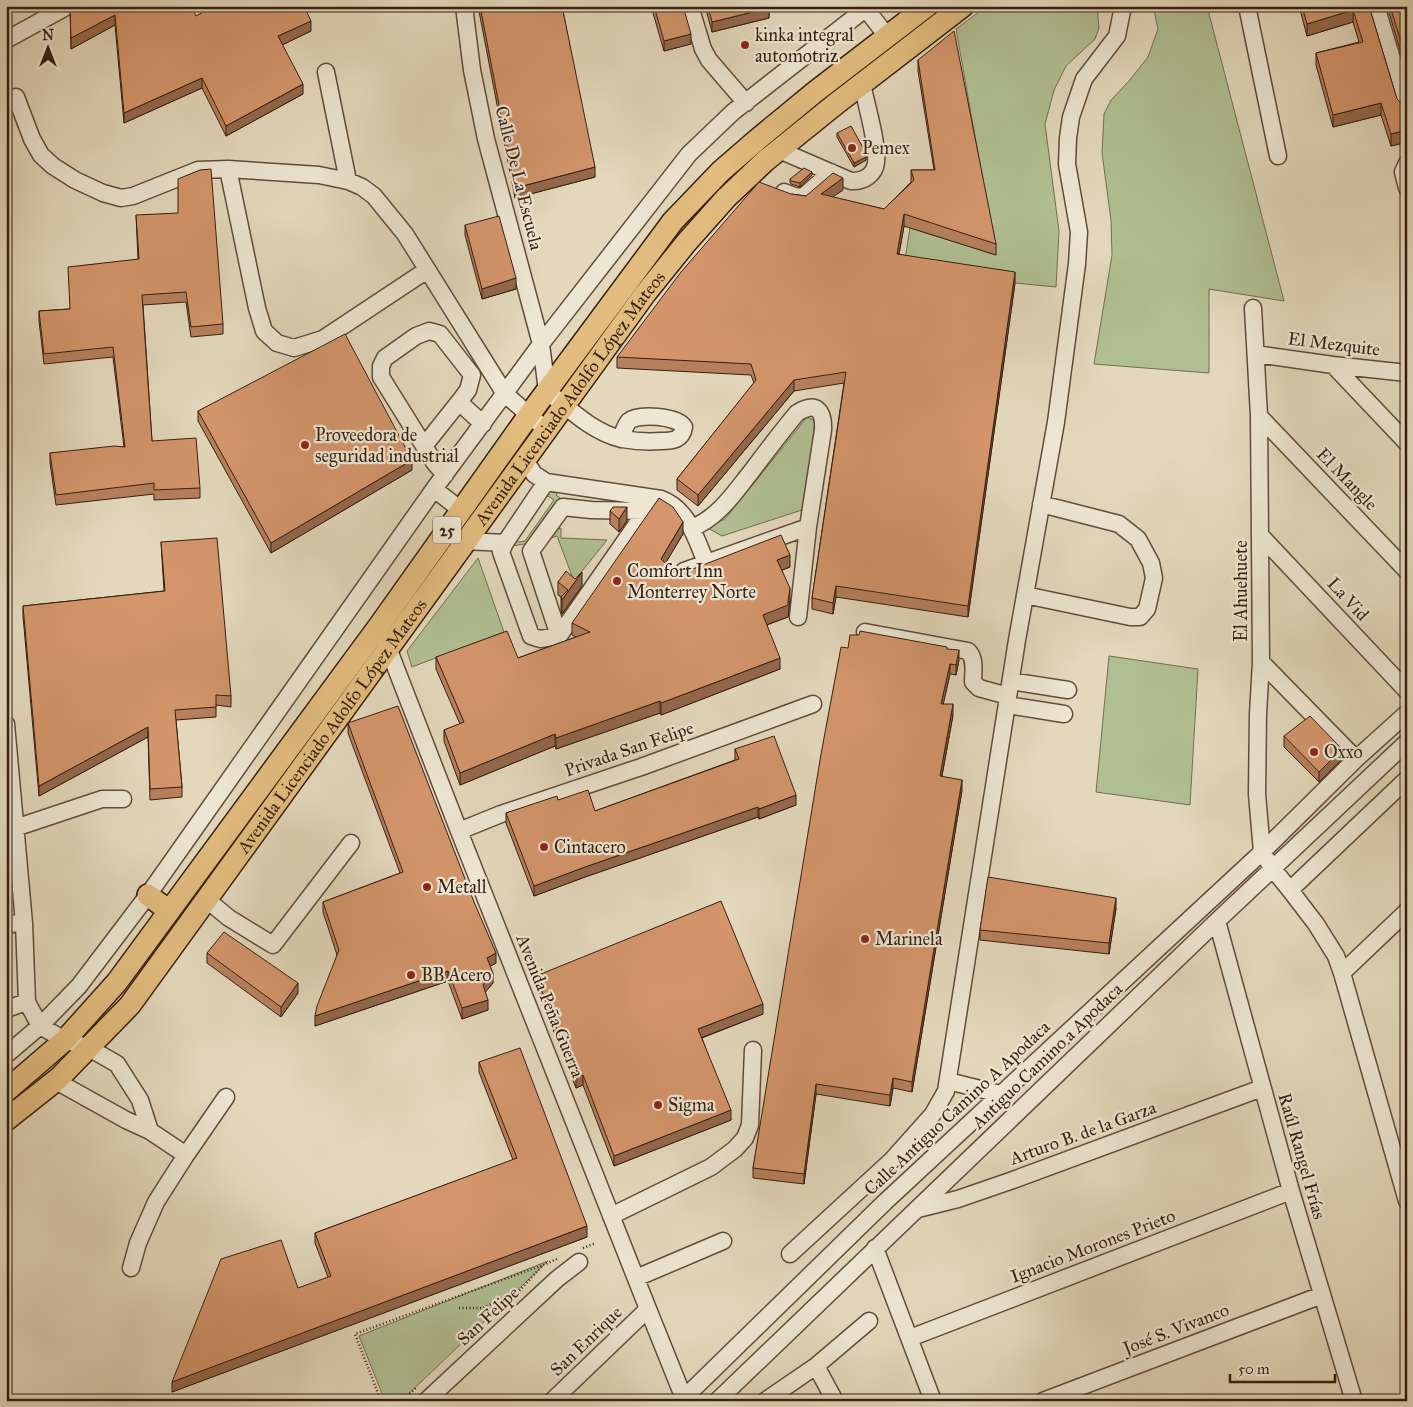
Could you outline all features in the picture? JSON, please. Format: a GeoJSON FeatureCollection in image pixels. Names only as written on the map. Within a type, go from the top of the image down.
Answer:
{"type":"FeatureCollection","features":[{"type":"Feature","properties":{"kind":"main road","name":"Avenida Licenciado Adolfo López Mateos"},"geometry":{"type":"LineString","coordinates":[[8,1087],[65,1040],[116,982],[379,626],[529,415],[673,221],[721,171],[772,127],[927,6]]}},
{"type":"Feature","properties":{"kind":"main road","name":"Avenida Licenciado Adolfo López Mateos"},"geometry":{"type":"LineString","coordinates":[[6,1120],[56,1081],[130,1005],[564,405],[645,294],[686,243],[726,198],[779,150],[962,6]]}},
{"type":"Feature","properties":{"kind":"main road"},"geometry":{"type":"LineString","coordinates":[[148,895],[169,911]]}},
{"type":"Feature","properties":{"kind":"main road"},"geometry":{"type":"LineString","coordinates":[[6,1113],[18,1102],[19,1098],[8,1087]]}},
{"type":"Feature","properties":{"kind":"street"},"geometry":{"type":"LineString","coordinates":[[6,40],[68,6]]}},
{"type":"Feature","properties":{"kind":"street","name":"Calle De La Escuela"},"geometry":{"type":"LineString","coordinates":[[464,6],[472,70],[486,139],[542,352],[547,392]]}},
{"type":"Feature","properties":{"kind":"street"},"geometry":{"type":"LineString","coordinates":[[690,6],[708,60],[746,102]]}},
{"type":"Feature","properties":{"kind":"street"},"geometry":{"type":"LineString","coordinates":[[790,1254],[892,1161],[921,1129],[940,1104],[948,1081],[1025,596],[1056,422],[1077,264],[1079,232],[1067,164],[1068,138],[1072,117],[1084,79],[1116,36],[1123,6]]}},
{"type":"Feature","properties":{"kind":"street"},"geometry":{"type":"LineString","coordinates":[[1247,6],[1278,156]]}},
{"type":"Feature","properties":{"kind":"street"},"geometry":{"type":"LineString","coordinates":[[1376,6],[1407,108]]}},
{"type":"Feature","properties":{"kind":"street"},"geometry":{"type":"LineString","coordinates":[[6,1055],[40,1026],[79,986],[148,895],[434,489],[505,394],[542,352],[689,154],[746,102],[868,7],[888,36]]}},
{"type":"Feature","properties":{"kind":"street"},"geometry":{"type":"LineString","coordinates":[[326,72],[348,181]]}},
{"type":"Feature","properties":{"kind":"street"},"geometry":{"type":"LineString","coordinates":[[779,150],[851,181],[856,182],[870,175],[875,168],[875,148],[862,84]]}},
{"type":"Feature","properties":{"kind":"street"},"geometry":{"type":"LineString","coordinates":[[16,97],[32,139],[41,156],[75,180],[103,193],[120,198],[133,196],[198,170],[228,169],[319,175],[348,181],[362,187],[374,196],[405,234],[505,394],[546,431]]}},
{"type":"Feature","properties":{"kind":"street"},"geometry":{"type":"LineString","coordinates":[[1407,163],[1403,172],[1407,188]]}},
{"type":"Feature","properties":{"kind":"street"},"geometry":{"type":"LineString","coordinates":[[228,169],[256,308],[264,331],[277,343],[294,348],[323,339],[427,270]]}},
{"type":"Feature","properties":{"kind":"street"},"geometry":{"type":"LineString","coordinates":[[747,178],[794,196],[803,197],[831,172]]}},
{"type":"Feature","properties":{"kind":"street","name":"El Ahuehuete"},"geometry":{"type":"LineString","coordinates":[[1253,308],[1259,416],[1261,662],[1257,794],[1262,852],[1329,945],[1342,973],[1407,1201]]}},
{"type":"Feature","properties":{"kind":"street"},"geometry":{"type":"LineString","coordinates":[[424,446],[468,390],[472,376],[440,334],[429,331],[416,336],[385,358],[380,366],[381,377],[424,446],[445,475]]}},
{"type":"Feature","properties":{"kind":"street","name":"El Mezquite"},"geometry":{"type":"LineString","coordinates":[[1256,354],[1407,373]]}},
{"type":"Feature","properties":{"kind":"street"},"geometry":{"type":"LineString","coordinates":[[1332,365],[1407,443]]}},
{"type":"Feature","properties":{"kind":"street"},"geometry":{"type":"LineString","coordinates":[[547,392],[600,430],[621,439]]}},
{"type":"Feature","properties":{"kind":"street"},"geometry":{"type":"LineString","coordinates":[[459,402],[483,424]]}},
{"type":"Feature","properties":{"kind":"street"},"geometry":{"type":"LineString","coordinates":[[692,528],[715,516],[796,412],[809,407],[820,411],[824,418],[824,424],[808,528],[798,617]]}},
{"type":"Feature","properties":{"kind":"street","name":"El Mangle"},"geometry":{"type":"LineString","coordinates":[[1259,416],[1407,571]]}},
{"type":"Feature","properties":{"kind":"street"},"geometry":{"type":"LineString","coordinates":[[525,460],[534,474],[546,482],[650,504]]}},
{"type":"Feature","properties":{"kind":"street"},"geometry":{"type":"LineString","coordinates":[[546,482],[505,543],[501,556],[532,636],[540,639],[559,636],[650,504]]}},
{"type":"Feature","properties":{"kind":"street"},"geometry":{"type":"LineString","coordinates":[[434,489],[461,510]]}},
{"type":"Feature","properties":{"kind":"street"},"geometry":{"type":"LineString","coordinates":[[559,636],[531,551],[563,507],[591,510],[667,501],[684,515],[692,528],[706,563]]}},
{"type":"Feature","properties":{"kind":"street"},"geometry":{"type":"LineString","coordinates":[[1025,596],[1130,618],[1140,617],[1147,609],[1154,578],[1151,563],[1138,539],[1119,524],[1041,504]]}},
{"type":"Feature","properties":{"kind":"street"},"geometry":{"type":"LineString","coordinates":[[684,571],[808,528]]}},
{"type":"Feature","properties":{"kind":"street","name":"La Vid"},"geometry":{"type":"LineString","coordinates":[[1260,535],[1407,691]]}},
{"type":"Feature","properties":{"kind":"street"},"geometry":{"type":"LineString","coordinates":[[465,541],[505,543]]}},
{"type":"Feature","properties":{"kind":"street","name":"Avenida Peña Guerra"},"geometry":{"type":"LineString","coordinates":[[379,626],[683,1400]]}},
{"type":"Feature","properties":{"kind":"street"},"geometry":{"type":"LineString","coordinates":[[862,631],[968,652],[972,655],[973,682],[979,688],[1009,694],[1064,714]]}},
{"type":"Feature","properties":{"kind":"street"},"geometry":{"type":"LineString","coordinates":[[1261,662],[1356,759]]}},
{"type":"Feature","properties":{"kind":"street"},"geometry":{"type":"LineString","coordinates":[[1009,694],[1068,690]]}},
{"type":"Feature","properties":{"kind":"street","name":"Privada San Felipe"},"geometry":{"type":"LineString","coordinates":[[458,831],[501,814],[632,770],[813,704]]}},
{"type":"Feature","properties":{"kind":"street","name":"Calle Antiguo Camino A Apodaca"},"geometry":{"type":"LineString","coordinates":[[683,1400],[885,1202],[1262,852],[1356,759],[1407,712]]}},
{"type":"Feature","properties":{"kind":"street"},"geometry":{"type":"LineString","coordinates":[[6,724],[24,923],[27,1002],[40,1026],[65,1040],[89,1048],[117,1064],[140,1100],[150,1131]]}},
{"type":"Feature","properties":{"kind":"street","name":"Antiguo Camino a Apodaca"},"geometry":{"type":"LineString","coordinates":[[717,1401],[1217,921],[1407,742]]}},
{"type":"Feature","properties":{"kind":"street"},"geometry":{"type":"LineString","coordinates":[[1290,890],[1407,779]]}},
{"type":"Feature","properties":{"kind":"street"},"geometry":{"type":"LineString","coordinates":[[15,828],[102,799],[123,799]]}},
{"type":"Feature","properties":{"kind":"street"},"geometry":{"type":"LineString","coordinates":[[206,900],[229,918],[273,945],[351,843]]}},
{"type":"Feature","properties":{"kind":"street"},"geometry":{"type":"LineString","coordinates":[[1342,973],[1407,911]]}},
{"type":"Feature","properties":{"kind":"street","name":"Raúl Rangel Frías"},"geometry":{"type":"LineString","coordinates":[[1217,921],[1291,1191],[1354,1401]]}},
{"type":"Feature","properties":{"kind":"street"},"geometry":{"type":"LineString","coordinates":[[6,924],[24,923]]}},
{"type":"Feature","properties":{"kind":"street"},"geometry":{"type":"LineString","coordinates":[[6,1009],[27,1002]]}},
{"type":"Feature","properties":{"kind":"street"},"geometry":{"type":"LineString","coordinates":[[611,1216],[711,1167],[735,1149],[745,1138],[750,1125],[752,1050]]}},
{"type":"Feature","properties":{"kind":"street"},"geometry":{"type":"LineString","coordinates":[[56,1081],[126,1120],[150,1131],[186,1155]]}},
{"type":"Feature","properties":{"kind":"street"},"geometry":{"type":"LineString","coordinates":[[948,1081],[1000,1094]]}},
{"type":"Feature","properties":{"kind":"street","name":"Arturo B. de la Garza"},"geometry":{"type":"LineString","coordinates":[[916,1210],[958,1199],[1013,1180],[1262,1088]]}},
{"type":"Feature","properties":{"kind":"street"},"geometry":{"type":"LineString","coordinates":[[131,1268],[138,1243],[156,1202],[226,1097]]}},
{"type":"Feature","properties":{"kind":"street","name":"Ignacio Morones Prieto"},"geometry":{"type":"LineString","coordinates":[[910,1338],[1291,1191]]}},
{"type":"Feature","properties":{"kind":"street"},"geometry":{"type":"LineString","coordinates":[[636,1278],[723,1241]]}},
{"type":"Feature","properties":{"kind":"street"},"geometry":{"type":"LineString","coordinates":[[875,1248],[933,1401]]}},
{"type":"Feature","properties":{"kind":"street","name":"San Felipe"},"geometry":{"type":"LineString","coordinates":[[426,1401],[557,1279],[579,1262]]}},
{"type":"Feature","properties":{"kind":"street","name":"José S. Vivanco"},"geometry":{"type":"LineString","coordinates":[[1043,1401],[1322,1295]]}},
{"type":"Feature","properties":{"kind":"street","name":"San Enrique"},"geometry":{"type":"LineString","coordinates":[[552,1401],[648,1309]]}},
{"type":"Feature","properties":{"kind":"street"},"geometry":{"type":"LineString","coordinates":[[765,1401],[816,1366],[869,1321]]}},
{"type":"Feature","properties":{"kind":"street"},"geometry":{"type":"LineString","coordinates":[[816,1366],[835,1401]]}},
{"type":"Feature","properties":{"kind":"path"},"geometry":{"type":"LineString","coordinates":[[381,1401],[355,1334],[543,1265]]}},
{"type":"Feature","properties":{"kind":"path"},"geometry":{"type":"LineString","coordinates":[[459,1308],[484,1308],[503,1298],[511,1300]]}},
{"type":"Feature","properties":{"kind":"green space"},"geometry":{"type":"Polygon","coordinates":[[[987,6],[1097,6],[1099,28],[1095,39],[1066,66],[1054,90],[1045,124],[1059,231],[1056,287],[1015,283],[904,266],[910,228],[996,255],[956,29],[987,6]]]}},
{"type":"Feature","properties":{"kind":"green space"},"geometry":{"type":"Polygon","coordinates":[[[1153,6],[1207,6],[1284,301],[1209,289],[1209,373],[1094,364],[1112,255],[1111,220],[1102,153],[1104,114],[1111,100],[1148,57],[1158,29],[1153,6]]]}},
{"type":"Feature","properties":{"kind":"green space"},"geometry":{"type":"Polygon","coordinates":[[[807,417],[815,421],[805,509],[722,536],[706,527],[725,519],[807,417]]]}},
{"type":"Feature","properties":{"kind":"green space"},"geometry":{"type":"Polygon","coordinates":[[[549,486],[561,489],[556,495],[560,498],[530,543],[506,547],[515,535],[518,542],[525,541],[554,500],[543,493],[549,486]]]}},
{"type":"Feature","properties":{"kind":"green space"},"geometry":{"type":"Polygon","coordinates":[[[561,528],[561,538],[607,540],[574,581],[557,536],[548,539],[551,531],[561,528]]]}},
{"type":"Feature","properties":{"kind":"green space"},"geometry":{"type":"Polygon","coordinates":[[[478,558],[504,632],[412,667],[407,651],[478,558]]]}},
{"type":"Feature","properties":{"kind":"green space"},"geometry":{"type":"Polygon","coordinates":[[[1109,656],[1198,669],[1190,805],[1096,792],[1109,656]]]}},
{"type":"Feature","properties":{"kind":"green space"},"geometry":{"type":"Polygon","coordinates":[[[548,1261],[401,1401],[385,1401],[359,1336],[548,1261]]]}},
{"type":"Feature","properties":{"kind":"building"},"geometry":{"type":"Polygon","coordinates":[[[70,6],[191,6],[196,16],[214,6],[304,6],[311,21],[278,36],[303,84],[226,126],[202,78],[124,113],[115,15],[71,38],[70,6]]]}},
{"type":"Feature","properties":{"kind":"building"},"geometry":{"type":"Polygon","coordinates":[[[480,6],[562,6],[595,167],[515,188],[480,6]]]}},
{"type":"Feature","properties":{"kind":"building"},"geometry":{"type":"Polygon","coordinates":[[[654,6],[683,6],[691,34],[664,41],[654,6]]]}},
{"type":"Feature","properties":{"kind":"building"},"geometry":{"type":"Polygon","coordinates":[[[708,6],[769,6],[769,8],[712,22],[708,6]]]}},
{"type":"Feature","properties":{"kind":"building"},"geometry":{"type":"Polygon","coordinates":[[[1302,6],[1369,6],[1397,99],[1402,104],[1405,114],[1407,113],[1407,130],[1391,134],[1381,103],[1333,115],[1316,53],[1363,42],[1353,10],[1307,24],[1302,6]]]}},
{"type":"Feature","properties":{"kind":"building"},"geometry":{"type":"Polygon","coordinates":[[[1390,6],[1407,6],[1407,61],[1390,6]]]}},
{"type":"Feature","properties":{"kind":"building"},"geometry":{"type":"Polygon","coordinates":[[[954,31],[996,244],[904,214],[897,254],[1015,272],[968,606],[836,586],[833,603],[812,598],[846,372],[794,380],[698,495],[677,479],[756,380],[751,364],[617,357],[681,272],[759,182],[791,194],[806,196],[833,173],[843,178],[821,194],[884,209],[914,180],[911,170],[935,170],[918,60],[954,31]]]}},
{"type":"Feature","properties":{"kind":"building","name":"Pemex"},"geometry":{"type":"Polygon","coordinates":[[[851,126],[866,153],[866,157],[854,163],[837,133],[851,126]]]}},
{"type":"Feature","properties":{"kind":"building"},"geometry":{"type":"Polygon","coordinates":[[[804,168],[812,172],[800,183],[791,181],[790,179],[804,168]]]}},
{"type":"Feature","properties":{"kind":"building"},"geometry":{"type":"Polygon","coordinates":[[[211,169],[223,324],[191,327],[186,292],[142,295],[152,441],[196,438],[200,488],[154,490],[154,483],[56,495],[50,453],[114,446],[125,447],[113,347],[44,354],[39,311],[70,309],[68,267],[139,259],[136,215],[178,213],[178,179],[200,170],[211,169]]]}},
{"type":"Feature","properties":{"kind":"building"},"geometry":{"type":"Polygon","coordinates":[[[499,216],[516,278],[482,289],[465,225],[499,216]]]}},
{"type":"Feature","properties":{"kind":"building","name":"Proveedora de seguridad industrial"},"geometry":{"type":"Polygon","coordinates":[[[345,334],[412,460],[271,543],[198,411],[345,334]]]}},
{"type":"Feature","properties":{"kind":"building"},"geometry":{"type":"Polygon","coordinates":[[[659,498],[673,507],[683,522],[661,559],[677,575],[781,535],[790,555],[777,560],[790,588],[788,605],[763,615],[780,658],[661,703],[660,701],[556,738],[555,734],[460,773],[444,730],[464,722],[436,657],[507,631],[518,658],[590,632],[572,623],[659,498]]]}},
{"type":"Feature","properties":{"kind":"building"},"geometry":{"type":"Polygon","coordinates":[[[613,507],[627,507],[619,519],[610,511],[613,507]]]}},
{"type":"Feature","properties":{"kind":"building"},"geometry":{"type":"Polygon","coordinates":[[[217,538],[231,696],[216,695],[216,707],[175,710],[182,787],[150,789],[148,727],[39,786],[23,606],[165,591],[161,542],[217,538]]]}},
{"type":"Feature","properties":{"kind":"building"},"geometry":{"type":"Polygon","coordinates":[[[566,571],[575,579],[582,572],[562,600],[561,597],[568,590],[558,582],[566,571]]]}},
{"type":"Feature","properties":{"kind":"building","name":"Marinela"},"geometry":{"type":"Polygon","coordinates":[[[860,631],[959,650],[956,665],[950,664],[941,704],[953,704],[940,776],[962,780],[912,1082],[893,1078],[890,1095],[816,1084],[804,1174],[753,1168],[821,754],[841,647],[848,648],[850,635],[859,635],[860,631]]]}},
{"type":"Feature","properties":{"kind":"building"},"geometry":{"type":"Polygon","coordinates":[[[398,706],[474,902],[496,953],[487,958],[493,973],[483,985],[488,1000],[462,1008],[448,971],[315,1016],[317,1006],[339,950],[323,902],[403,872],[348,723],[398,706]]]}},
{"type":"Feature","properties":{"kind":"building","name":"Oxxo"},"geometry":{"type":"Polygon","coordinates":[[[1310,716],[1342,749],[1319,772],[1284,736],[1310,716]]]}},
{"type":"Feature","properties":{"kind":"building"},"geometry":{"type":"Polygon","coordinates":[[[774,736],[796,795],[534,886],[506,813],[557,796],[558,800],[588,790],[595,811],[739,759],[735,749],[774,736]]]}},
{"type":"Feature","properties":{"kind":"building"},"geometry":{"type":"Polygon","coordinates":[[[988,877],[1116,898],[1109,943],[980,930],[988,877]]]}},
{"type":"Feature","properties":{"kind":"building"},"geometry":{"type":"Polygon","coordinates":[[[721,901],[763,1004],[698,1029],[731,1110],[614,1156],[583,1075],[576,1078],[536,976],[721,901]]]}},
{"type":"Feature","properties":{"kind":"building"},"geometry":{"type":"Polygon","coordinates":[[[224,932],[298,983],[281,1007],[207,953],[224,932]]]}},
{"type":"Feature","properties":{"kind":"building"},"geometry":{"type":"Polygon","coordinates":[[[520,1048],[587,1226],[172,1382],[221,1259],[281,1240],[298,1288],[331,1276],[315,1233],[517,1158],[479,1062],[520,1048]]]}},
{"type":"Feature","properties":{"kind":"place","name":"kinka integral automotriz"},"geometry":{"type":"Point","coordinates":[745,45]}},
{"type":"Feature","properties":{"kind":"place","name":"Pemex"},"geometry":{"type":"Point","coordinates":[852,148]}},
{"type":"Feature","properties":{"kind":"place","name":"Proveedora de seguridad industrial"},"geometry":{"type":"Point","coordinates":[305,445]}},
{"type":"Feature","properties":{"kind":"place","name":"Comfort Inn Monterrey Norte"},"geometry":{"type":"Point","coordinates":[617,581]}},
{"type":"Feature","properties":{"kind":"place","name":"Oxxo"},"geometry":{"type":"Point","coordinates":[1314,752]}},
{"type":"Feature","properties":{"kind":"place","name":"Cintacero"},"geometry":{"type":"Point","coordinates":[544,847]}},
{"type":"Feature","properties":{"kind":"place","name":"Metall"},"geometry":{"type":"Point","coordinates":[427,887]}},
{"type":"Feature","properties":{"kind":"place","name":"Marinela"},"geometry":{"type":"Point","coordinates":[865,939]}},
{"type":"Feature","properties":{"kind":"place","name":"BB Acero"},"geometry":{"type":"Point","coordinates":[411,975]}},
{"type":"Feature","properties":{"kind":"place","name":"Sigma"},"geometry":{"type":"Point","coordinates":[658,1105]}}]}
